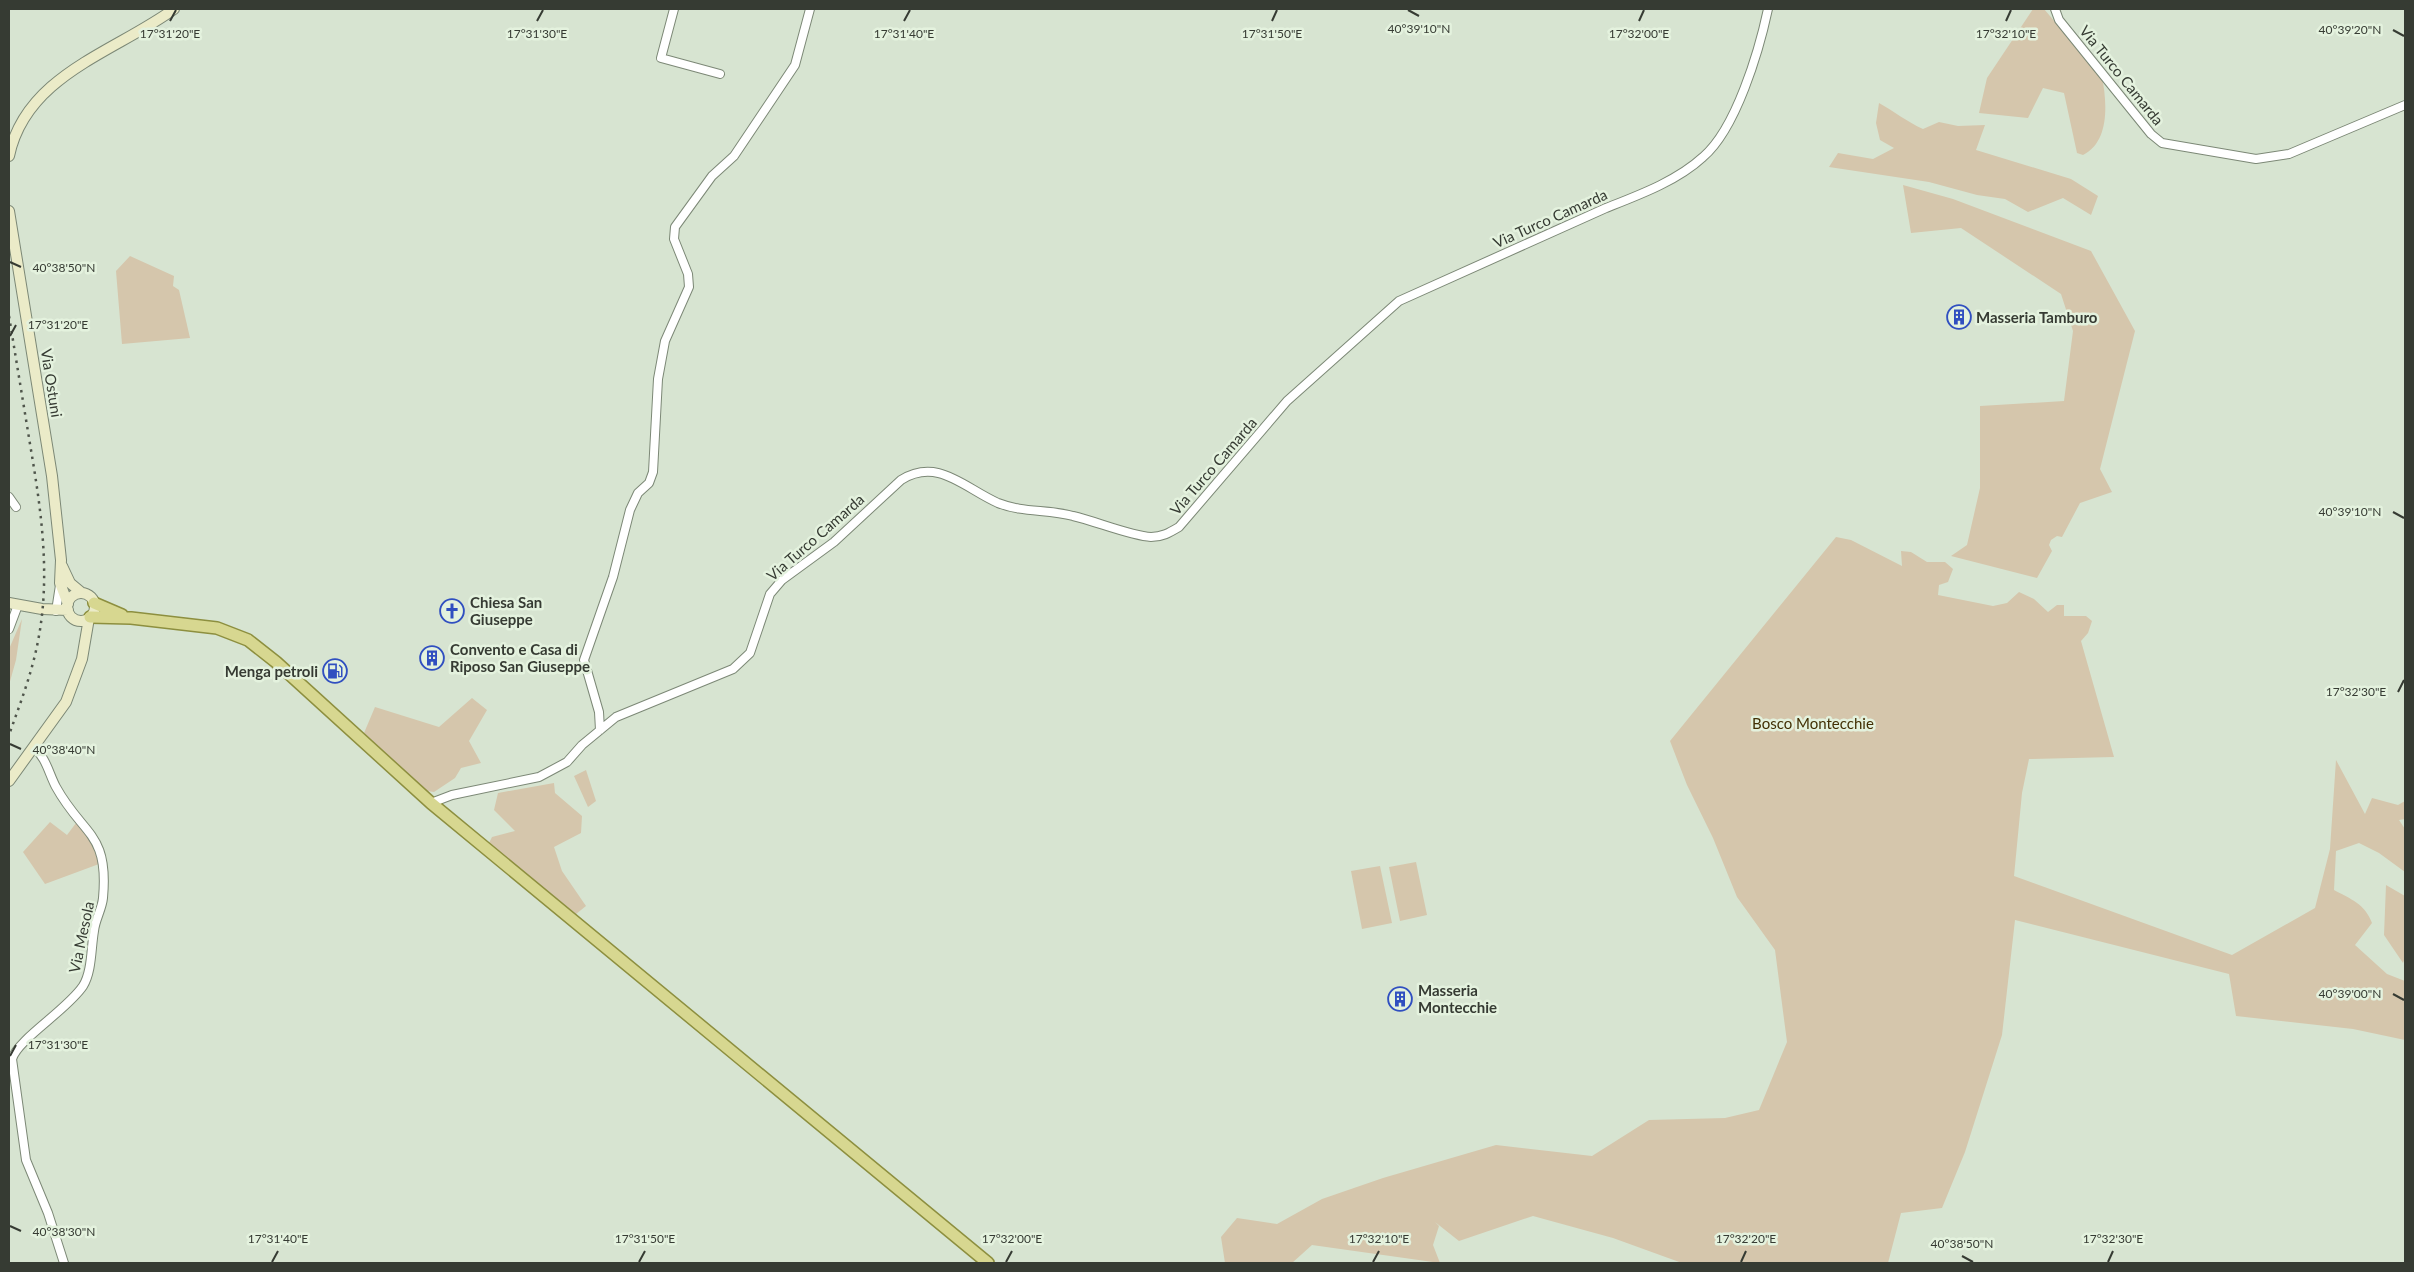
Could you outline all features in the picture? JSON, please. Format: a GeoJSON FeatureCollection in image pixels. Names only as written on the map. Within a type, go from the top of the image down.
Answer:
{"type":"FeatureCollection","features":[{"type":"Feature","properties":{"kind":"main road"},"geometry":{"type":"LineString","coordinates":[[9,156],[19,126],[44,92],[73,71],[174,9]]}},
{"type":"Feature","properties":{"kind":"main road","name":"Via Ostuni"},"geometry":{"type":"LineString","coordinates":[[9,211],[52,476],[60,560]]}},
{"type":"Feature","properties":{"kind":"main road"},"geometry":{"type":"LineString","coordinates":[[60,560],[60,583],[68,607],[76,620],[83,645]]}},
{"type":"Feature","properties":{"kind":"main road"},"geometry":{"type":"LineString","coordinates":[[9,781],[34,748],[70,693],[82,659],[83,645],[90,618],[94,612],[94,603],[90,596],[82,593],[70,583],[60,560]]}},
{"type":"Feature","properties":{"kind":"main road"},"geometry":{"type":"LineString","coordinates":[[12,606],[56,611],[68,607],[73,596],[82,593]]}},
{"type":"Feature","properties":{"kind":"main road"},"geometry":{"type":"LineString","coordinates":[[94,603],[130,618]]}},
{"type":"Feature","properties":{"kind":"main road"},"geometry":{"type":"LineString","coordinates":[[76,620],[130,618],[166,622],[217,628],[248,640],[276,662],[431,803],[988,1263]]}},
{"type":"Feature","properties":{"kind":"street"},"geometry":{"type":"LineString","coordinates":[[674,9],[661,58],[720,74]]}},
{"type":"Feature","properties":{"kind":"street"},"geometry":{"type":"LineString","coordinates":[[600,730],[599,712],[584,660],[613,577],[630,510],[638,493],[649,483],[653,472],[658,379],[665,341],[689,287],[688,274],[674,239],[675,227],[712,176],[734,156],[795,65],[810,9]]}},
{"type":"Feature","properties":{"kind":"street","name":"Via Turco Camarda"},"geometry":{"type":"LineString","coordinates":[[431,803],[452,795],[539,777],[567,762],[616,717],[708,681],[733,669],[745,660],[756,638],[770,594],[782,580],[834,542],[901,480],[910,474],[920,471],[942,473],[998,503],[1020,510],[1071,515],[1150,537],[1164,536],[1179,527],[1287,401],[1399,302],[1636,196],[1669,180],[1703,158],[1725,130],[1740,96],[1768,9]]}},
{"type":"Feature","properties":{"kind":"street","name":"Via Turco Camarda"},"geometry":{"type":"LineString","coordinates":[[2055,9],[2059,20],[2151,134],[2162,143],[2256,159],[2271,159],[2289,154],[2405,105]]}},
{"type":"Feature","properties":{"kind":"street"},"geometry":{"type":"LineString","coordinates":[[9,497],[16,507]]}},
{"type":"Feature","properties":{"kind":"street"},"geometry":{"type":"LineString","coordinates":[[56,611],[60,583]]}},
{"type":"Feature","properties":{"kind":"street"},"geometry":{"type":"LineString","coordinates":[[9,629],[12,606]]}},
{"type":"Feature","properties":{"kind":"street","name":"Via Mesola"},"geometry":{"type":"LineString","coordinates":[[34,748],[40,752],[56,788],[98,844],[104,872],[103,901],[94,925],[84,985],[59,1013],[15,1049],[11,1055],[26,1160],[48,1213],[64,1263]]}},
{"type":"Feature","properties":{"kind":"green space"},"geometry":{"type":"Polygon","coordinates":[[[2033,9],[2044,9],[2102,77],[2105,109],[2102,131],[2092,149],[2083,155],[2077,153],[2064,93],[2043,88],[2028,118],[1979,113],[1987,78],[2033,9]]]}},
{"type":"Feature","properties":{"kind":"green space"},"geometry":{"type":"Polygon","coordinates":[[[1879,103],[1923,129],[1939,122],[1958,126],[1985,125],[1976,150],[2071,179],[2098,196],[2091,215],[2063,198],[2028,212],[2005,199],[1977,195],[1929,182],[1829,167],[1838,153],[1873,159],[1894,148],[1880,140],[1876,123],[1879,103]]]}},
{"type":"Feature","properties":{"kind":"green space"},"geometry":{"type":"Polygon","coordinates":[[[1903,185],[1953,199],[2091,251],[2135,331],[2100,469],[2112,492],[2080,503],[2062,537],[2057,536],[2051,540],[2049,545],[2052,551],[2037,578],[1951,556],[1967,545],[1980,488],[1980,406],[2064,401],[2073,331],[2061,294],[1961,228],[1911,233],[1903,185]]]}},
{"type":"Feature","properties":{"kind":"green space"},"geometry":{"type":"Polygon","coordinates":[[[130,256],[174,276],[173,286],[179,290],[190,338],[122,344],[116,271],[130,256]]]}},
{"type":"Feature","properties":{"kind":"green space","name":"Bosco Montecchie"},"geometry":{"type":"Polygon","coordinates":[[[1836,537],[1851,540],[1902,566],[1901,551],[1911,552],[1927,562],[1945,562],[1953,569],[1948,582],[1939,585],[1938,595],[1993,606],[2007,603],[2019,592],[2034,599],[2048,612],[2057,605],[2064,605],[2064,616],[2086,616],[2092,621],[2088,633],[2081,641],[2114,757],[2029,759],[2022,793],[2014,876],[2232,955],[2315,908],[2330,849],[2336,760],[2365,814],[2372,798],[2398,805],[2405,801],[2405,819],[2399,820],[2405,829],[2405,872],[2379,853],[2359,843],[2336,851],[2334,890],[2352,899],[2366,911],[2372,923],[2355,945],[2387,974],[2405,981],[2405,1040],[2353,1029],[2236,1016],[2229,974],[2015,920],[2002,1035],[1965,1152],[1942,1208],[1901,1213],[1888,1263],[1682,1263],[1613,1238],[1533,1216],[1459,1241],[1435,1222],[1439,1226],[1433,1245],[1440,1263],[1312,1245],[1292,1263],[1225,1263],[1221,1237],[1237,1218],[1277,1224],[1322,1199],[1383,1178],[1496,1145],[1592,1156],[1649,1120],[1725,1118],[1759,1110],[1787,1042],[1775,950],[1737,897],[1713,838],[1687,785],[1670,741],[1836,537]]]}},
{"type":"Feature","properties":{"kind":"green space"},"geometry":{"type":"Polygon","coordinates":[[[22,619],[16,660],[9,685],[9,649],[22,619]]]}},
{"type":"Feature","properties":{"kind":"green space"},"geometry":{"type":"Polygon","coordinates":[[[472,698],[487,710],[469,741],[481,763],[461,768],[455,778],[434,792],[427,791],[364,733],[375,707],[439,727],[472,698]]]}},
{"type":"Feature","properties":{"kind":"green space"},"geometry":{"type":"Polygon","coordinates":[[[586,770],[596,801],[588,807],[574,776],[586,770]]]}},
{"type":"Feature","properties":{"kind":"green space"},"geometry":{"type":"Polygon","coordinates":[[[554,783],[555,793],[582,816],[581,833],[554,847],[562,871],[586,906],[576,914],[489,843],[492,837],[515,831],[494,810],[498,793],[554,783]]]}},
{"type":"Feature","properties":{"kind":"green space"},"geometry":{"type":"Polygon","coordinates":[[[50,822],[67,835],[76,823],[91,840],[99,864],[45,884],[23,852],[50,822]]]}},
{"type":"Feature","properties":{"kind":"green space"},"geometry":{"type":"Polygon","coordinates":[[[1416,862],[1427,915],[1400,921],[1389,867],[1416,862]]]}},
{"type":"Feature","properties":{"kind":"green space"},"geometry":{"type":"Polygon","coordinates":[[[1380,866],[1392,923],[1362,929],[1351,871],[1380,866]]]}},
{"type":"Feature","properties":{"kind":"green space"},"geometry":{"type":"Polygon","coordinates":[[[2386,885],[2405,896],[2405,958],[2403,963],[2384,935],[2386,885]]]}},
{"type":"Feature","properties":{"kind":"railway"},"geometry":{"type":"LineString","coordinates":[[9,316],[38,493],[44,567],[44,592],[38,641],[29,677],[9,735]]}},
{"type":"Feature","properties":{"kind":"place","name":"Masseria Tamburo"},"geometry":{"type":"Point","coordinates":[1959,317]}},
{"type":"Feature","properties":{"kind":"place","name":"Chiesa San Giuseppe"},"geometry":{"type":"Point","coordinates":[452,611]}},
{"type":"Feature","properties":{"kind":"place","name":"Convento e Casa di Riposo San Giuseppe"},"geometry":{"type":"Point","coordinates":[432,658]}},
{"type":"Feature","properties":{"kind":"place","name":"Menga petroli"},"geometry":{"type":"Point","coordinates":[335,671]}},
{"type":"Feature","properties":{"kind":"place","name":"Masseria Montecchie"},"geometry":{"type":"Point","coordinates":[1400,999]}}]}
